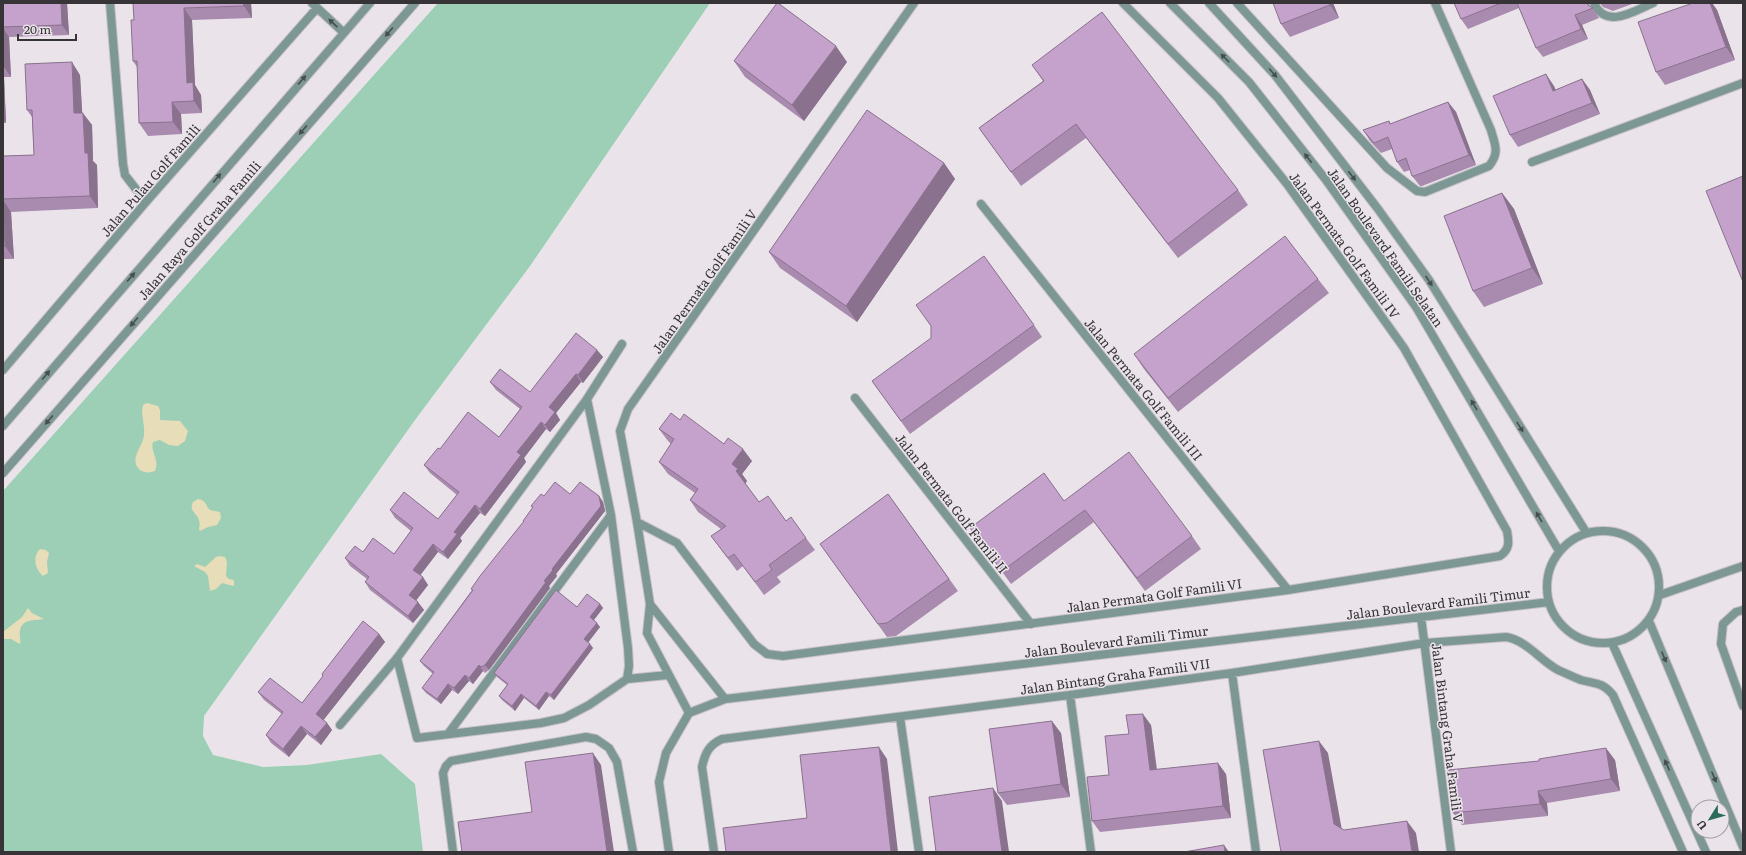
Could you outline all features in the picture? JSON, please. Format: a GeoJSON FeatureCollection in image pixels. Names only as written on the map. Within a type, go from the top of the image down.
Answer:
{"type":"FeatureCollection","features":[{"type":"Feature","properties":{"kind":"street"},"geometry":{"type":"LineString","coordinates":[[110,3],[122,164],[125,175],[146,202]]}},
{"type":"Feature","properties":{"kind":"street","name":"Jalan Raya Golf Graha Famili"},"geometry":{"type":"LineString","coordinates":[[3,426],[343,32],[370,3]]}},
{"type":"Feature","properties":{"kind":"street","name":"Jalan Raya Golf Graha Famili"},"geometry":{"type":"LineString","coordinates":[[3,473],[415,3]]}},
{"type":"Feature","properties":{"kind":"street","name":"Jalan Permata Golf Famili V"},"geometry":{"type":"LineString","coordinates":[[689,713],[648,637],[647,629],[650,604],[637,522],[620,431],[628,410],[914,3]]}},
{"type":"Feature","properties":{"kind":"street","name":"Jalan Permata Golf Famili IV"},"geometry":{"type":"LineString","coordinates":[[1123,3],[1218,98],[1287,184],[1404,348],[1507,531]]}},
{"type":"Feature","properties":{"kind":"street","name":"Jalan Boulevard Famili Selatan"},"geometry":{"type":"LineString","coordinates":[[1170,3],[1249,82],[1326,180],[1376,250],[1416,307],[1559,551]]}},
{"type":"Feature","properties":{"kind":"street","name":"Jalan Boulevard Famili Selatan"},"geometry":{"type":"LineString","coordinates":[[1209,3],[1275,75],[1378,209],[1429,280],[1586,532]]}},
{"type":"Feature","properties":{"kind":"street"},"geometry":{"type":"LineString","coordinates":[[1238,3],[1387,168],[1417,191],[1425,192],[1489,166],[1495,158],[1496,149],[1491,130],[1435,3]]}},
{"type":"Feature","properties":{"kind":"street"},"geometry":{"type":"LineString","coordinates":[[1594,3],[1596,7],[1607,17],[1619,18],[1653,3]]}},
{"type":"Feature","properties":{"kind":"street"},"geometry":{"type":"LineString","coordinates":[[314,5],[343,32]]}},
{"type":"Feature","properties":{"kind":"street","name":"Jalan Pulau Golf Famili"},"geometry":{"type":"LineString","coordinates":[[3,370],[314,5]]}},
{"type":"Feature","properties":{"kind":"street"},"geometry":{"type":"LineString","coordinates":[[1532,162],[1743,83]]}},
{"type":"Feature","properties":{"kind":"street","name":"Jalan Permata Golf Famili III"},"geometry":{"type":"LineString","coordinates":[[980,204],[1288,590]]}},
{"type":"Feature","properties":{"kind":"street"},"geometry":{"type":"LineString","coordinates":[[340,724],[397,658],[588,398],[622,344]]}},
{"type":"Feature","properties":{"kind":"street"},"geometry":{"type":"LineString","coordinates":[[588,398],[612,515],[628,648],[629,666],[627,679]]}},
{"type":"Feature","properties":{"kind":"street","name":"Jalan Permata Golf Famili II"},"geometry":{"type":"LineString","coordinates":[[855,398],[1031,624]]}},
{"type":"Feature","properties":{"kind":"street"},"geometry":{"type":"LineString","coordinates":[[448,734],[612,515]]}},
{"type":"Feature","properties":{"kind":"street","name":"Jalan Permata Golf Famili VI"},"geometry":{"type":"LineString","coordinates":[[637,522],[677,543],[754,644],[767,654],[783,656],[1288,590],[1500,556],[1508,547],[1509,542],[1507,531]]}},
{"type":"Feature","properties":{"kind":"street"},"geometry":{"type":"LineString","coordinates":[[1615,531],[1640,543],[1657,567],[1660,595],[1649,621],[1639,632],[1626,639],[1612,643],[1592,642],[1572,634],[1558,620],[1549,602],[1548,575],[1559,551],[1571,540],[1586,532],[1615,531]]}},
{"type":"Feature","properties":{"kind":"street"},"geometry":{"type":"LineString","coordinates":[[1660,595],[1743,566]]}},
{"type":"Feature","properties":{"kind":"street","name":"Jalan Boulevard Famili Timur"},"geometry":{"type":"LineString","coordinates":[[689,713],[725,699],[1549,602]]}},
{"type":"Feature","properties":{"kind":"street","name":"Jalan Permata Golf Famili V"},"geometry":{"type":"LineString","coordinates":[[650,604],[725,699]]}},
{"type":"Feature","properties":{"kind":"street"},"geometry":{"type":"LineString","coordinates":[[1743,610],[1736,612],[1723,624],[1721,644],[1743,706]]}},
{"type":"Feature","properties":{"kind":"street","name":"Jalan Bintang Graha Famili V"},"geometry":{"type":"LineString","coordinates":[[1421,617],[1451,852]]}},
{"type":"Feature","properties":{"kind":"street"},"geometry":{"type":"LineString","coordinates":[[1649,621],[1743,846]]}},
{"type":"Feature","properties":{"kind":"street","name":"Jalan Bintang Graha Famili VII"},"geometry":{"type":"LineString","coordinates":[[714,852],[702,767],[704,757],[708,749],[722,739],[1070,695],[1425,643],[1506,637],[1514,640],[1557,669],[1581,680],[1598,683],[1606,687],[1613,696],[1683,852]]}},
{"type":"Feature","properties":{"kind":"street"},"geometry":{"type":"LineString","coordinates":[[1612,643],[1706,852]]}},
{"type":"Feature","properties":{"kind":"street"},"geometry":{"type":"LineString","coordinates":[[397,658],[417,738],[541,723],[564,718],[589,706],[627,679],[668,675]]}},
{"type":"Feature","properties":{"kind":"street"},"geometry":{"type":"LineString","coordinates":[[1232,672],[1256,852]]}},
{"type":"Feature","properties":{"kind":"street"},"geometry":{"type":"LineString","coordinates":[[1070,695],[1091,852]]}},
{"type":"Feature","properties":{"kind":"street"},"geometry":{"type":"LineString","coordinates":[[669,852],[659,782],[666,753],[689,713]]}},
{"type":"Feature","properties":{"kind":"street"},"geometry":{"type":"LineString","coordinates":[[900,717],[919,852]]}},
{"type":"Feature","properties":{"kind":"street"},"geometry":{"type":"LineString","coordinates":[[453,852],[443,773],[446,766],[451,762],[586,737],[596,739],[609,748],[617,762],[633,852]]}},
{"type":"Feature","properties":{"kind":"green space"},"geometry":{"type":"Polygon","coordinates":[[[438,3],[710,3],[530,266],[415,420],[204,716],[203,736],[213,755],[263,767],[307,765],[381,754],[415,784],[423,852],[3,852],[3,491],[438,3]]]}},
{"type":"Feature","properties":{"kind":"sand"},"geometry":{"type":"Polygon","coordinates":[[[147,403],[158,406],[160,410],[160,420],[180,421],[188,431],[185,441],[178,446],[169,445],[160,440],[153,442],[152,446],[156,459],[155,471],[143,472],[135,462],[144,435],[143,405],[147,403]]]}},
{"type":"Feature","properties":{"kind":"sand"},"geometry":{"type":"Polygon","coordinates":[[[198,499],[204,502],[210,510],[220,512],[221,518],[217,525],[200,531],[199,520],[192,509],[193,502],[198,499]]]}},
{"type":"Feature","properties":{"kind":"sand"},"geometry":{"type":"Polygon","coordinates":[[[40,549],[46,550],[49,553],[47,562],[48,573],[43,576],[36,566],[35,559],[40,549]]]}},
{"type":"Feature","properties":{"kind":"sand"},"geometry":{"type":"Polygon","coordinates":[[[216,557],[225,557],[227,562],[226,576],[229,579],[234,580],[234,585],[222,583],[216,589],[210,591],[208,576],[205,572],[194,566],[197,564],[205,567],[216,557]]]}},
{"type":"Feature","properties":{"kind":"sand"},"geometry":{"type":"Polygon","coordinates":[[[28,608],[32,613],[44,619],[29,621],[23,624],[20,631],[20,644],[11,639],[3,639],[3,632],[22,617],[28,608]]]}},
{"type":"Feature","properties":{"kind":"building"},"geometry":{"type":"Polygon","coordinates":[[[3,3],[61,3],[62,25],[3,27],[3,3]]]}},
{"type":"Feature","properties":{"kind":"building"},"geometry":{"type":"Polygon","coordinates":[[[133,3],[243,3],[244,6],[184,8],[187,83],[193,82],[194,101],[172,102],[173,122],[139,123],[137,61],[133,61],[131,20],[134,20],[133,3]]]}},
{"type":"Feature","properties":{"kind":"building"},"geometry":{"type":"Polygon","coordinates":[[[777,3],[836,46],[792,105],[734,61],[777,3]]]}},
{"type":"Feature","properties":{"kind":"building"},"geometry":{"type":"Polygon","coordinates":[[[1273,3],[1329,3],[1330,5],[1281,24],[1273,3]]]}},
{"type":"Feature","properties":{"kind":"building"},"geometry":{"type":"Polygon","coordinates":[[[1454,3],[1501,3],[1461,19],[1454,3]]]}},
{"type":"Feature","properties":{"kind":"building"},"geometry":{"type":"Polygon","coordinates":[[[1517,3],[1587,3],[1593,8],[1575,15],[1581,29],[1536,48],[1517,3]]]}},
{"type":"Feature","properties":{"kind":"building"},"geometry":{"type":"Polygon","coordinates":[[[1693,3],[1710,3],[1726,47],[1656,72],[1638,22],[1693,3]]]}},
{"type":"Feature","properties":{"kind":"building"},"geometry":{"type":"Polygon","coordinates":[[[1102,12],[1238,190],[1168,244],[1076,124],[1011,172],[979,128],[1044,81],[1032,65],[1102,12]]]}},
{"type":"Feature","properties":{"kind":"building"},"geometry":{"type":"Polygon","coordinates":[[[3,43],[4,67],[3,67],[3,43]]]}},
{"type":"Feature","properties":{"kind":"building"},"geometry":{"type":"Polygon","coordinates":[[[72,62],[74,113],[83,113],[85,153],[88,153],[90,196],[3,199],[3,156],[34,155],[32,110],[27,110],[25,64],[72,62]]]}},
{"type":"Feature","properties":{"kind":"building"},"geometry":{"type":"Polygon","coordinates":[[[1546,74],[1553,91],[1582,79],[1592,103],[1510,135],[1493,96],[1546,74]]]}},
{"type":"Feature","properties":{"kind":"building"},"geometry":{"type":"Polygon","coordinates":[[[1448,102],[1469,155],[1414,176],[1412,176],[1406,158],[1397,162],[1388,137],[1374,143],[1363,130],[1389,121],[1390,124],[1448,102]]]}},
{"type":"Feature","properties":{"kind":"building"},"geometry":{"type":"Polygon","coordinates":[[[867,110],[944,163],[846,306],[769,252],[867,110]]]}},
{"type":"Feature","properties":{"kind":"building"},"geometry":{"type":"Polygon","coordinates":[[[1743,176],[1743,282],[1706,191],[1743,176]]]}},
{"type":"Feature","properties":{"kind":"building"},"geometry":{"type":"Polygon","coordinates":[[[1502,193],[1532,268],[1473,291],[1444,216],[1502,193]]]}},
{"type":"Feature","properties":{"kind":"building"},"geometry":{"type":"Polygon","coordinates":[[[3,205],[5,246],[3,246],[3,205]]]}},
{"type":"Feature","properties":{"kind":"building"},"geometry":{"type":"Polygon","coordinates":[[[1285,236],[1318,279],[1168,398],[1134,354],[1285,236]]]}},
{"type":"Feature","properties":{"kind":"building"},"geometry":{"type":"Polygon","coordinates":[[[984,256],[1034,325],[901,421],[872,381],[931,338],[931,326],[916,305],[984,256]]]}},
{"type":"Feature","properties":{"kind":"building"},"geometry":{"type":"Polygon","coordinates":[[[576,333],[597,350],[578,375],[576,374],[549,407],[555,412],[545,425],[541,422],[517,452],[521,455],[480,509],[475,505],[454,532],[457,534],[443,552],[433,544],[413,570],[423,577],[409,595],[418,602],[408,616],[365,582],[369,577],[345,558],[355,546],[363,552],[373,538],[394,554],[413,528],[390,510],[404,492],[438,519],[459,492],[424,465],[438,448],[440,449],[468,412],[499,437],[522,407],[490,382],[500,369],[530,392],[576,333]]]}},
{"type":"Feature","properties":{"kind":"building"},"geometry":{"type":"Polygon","coordinates":[[[671,413],[680,420],[684,414],[724,444],[728,438],[743,449],[732,464],[738,469],[736,471],[759,502],[768,496],[786,521],[791,517],[806,538],[769,565],[772,570],[755,582],[734,554],[728,558],[711,536],[726,526],[690,500],[698,489],[659,462],[674,439],[659,429],[671,413]]]}},
{"type":"Feature","properties":{"kind":"building"},"geometry":{"type":"Polygon","coordinates":[[[1129,452],[1192,536],[1137,578],[1085,510],[1002,571],[970,528],[1044,473],[1064,501],[1129,452]]]}},
{"type":"Feature","properties":{"kind":"building"},"geometry":{"type":"Polygon","coordinates":[[[555,482],[570,494],[580,482],[599,496],[601,506],[552,569],[553,570],[544,581],[546,582],[485,665],[481,667],[479,665],[469,678],[465,675],[454,688],[448,684],[437,699],[422,688],[434,672],[420,661],[473,590],[471,589],[480,576],[524,521],[533,507],[531,506],[541,494],[544,496],[555,482]]]}},
{"type":"Feature","properties":{"kind":"building"},"geometry":{"type":"Polygon","coordinates":[[[888,494],[949,579],[887,623],[878,624],[820,544],[888,494]]]}},
{"type":"Feature","properties":{"kind":"building"},"geometry":{"type":"Polygon","coordinates":[[[556,590],[577,607],[587,594],[600,604],[590,617],[597,623],[584,639],[590,644],[551,695],[546,692],[536,706],[521,694],[512,706],[499,696],[508,684],[494,673],[556,590]]]}},
{"type":"Feature","properties":{"kind":"building"},"geometry":{"type":"Polygon","coordinates":[[[363,621],[379,634],[316,714],[327,723],[315,737],[301,726],[283,749],[266,735],[283,712],[258,692],[270,678],[302,703],[323,676],[322,674],[363,621]]]}},
{"type":"Feature","properties":{"kind":"building"},"geometry":{"type":"Polygon","coordinates":[[[1143,714],[1150,770],[1218,763],[1223,806],[1092,821],[1087,777],[1109,775],[1105,736],[1129,734],[1126,715],[1143,714]]]}},
{"type":"Feature","properties":{"kind":"building"},"geometry":{"type":"Polygon","coordinates":[[[1052,721],[1061,784],[998,793],[989,729],[1052,721]]]}},
{"type":"Feature","properties":{"kind":"building"},"geometry":{"type":"Polygon","coordinates":[[[1319,741],[1334,824],[1344,830],[1407,821],[1412,852],[1281,852],[1263,750],[1319,741]]]}},
{"type":"Feature","properties":{"kind":"building"},"geometry":{"type":"Polygon","coordinates":[[[879,747],[891,852],[726,852],[723,828],[807,818],[800,755],[879,747]]]}},
{"type":"Feature","properties":{"kind":"building"},"geometry":{"type":"Polygon","coordinates":[[[1606,748],[1611,779],[1538,791],[1540,804],[1453,813],[1448,770],[1539,761],[1539,759],[1606,748]]]}},
{"type":"Feature","properties":{"kind":"building"},"geometry":{"type":"Polygon","coordinates":[[[593,753],[607,852],[462,852],[458,822],[532,812],[525,762],[593,753]]]}},
{"type":"Feature","properties":{"kind":"building"},"geometry":{"type":"Polygon","coordinates":[[[993,788],[1002,852],[936,852],[929,797],[993,788]]]}},
{"type":"Feature","properties":{"kind":"building"},"geometry":{"type":"Polygon","coordinates":[[[1224,845],[1225,852],[1184,852],[1224,845]]]}}]}
